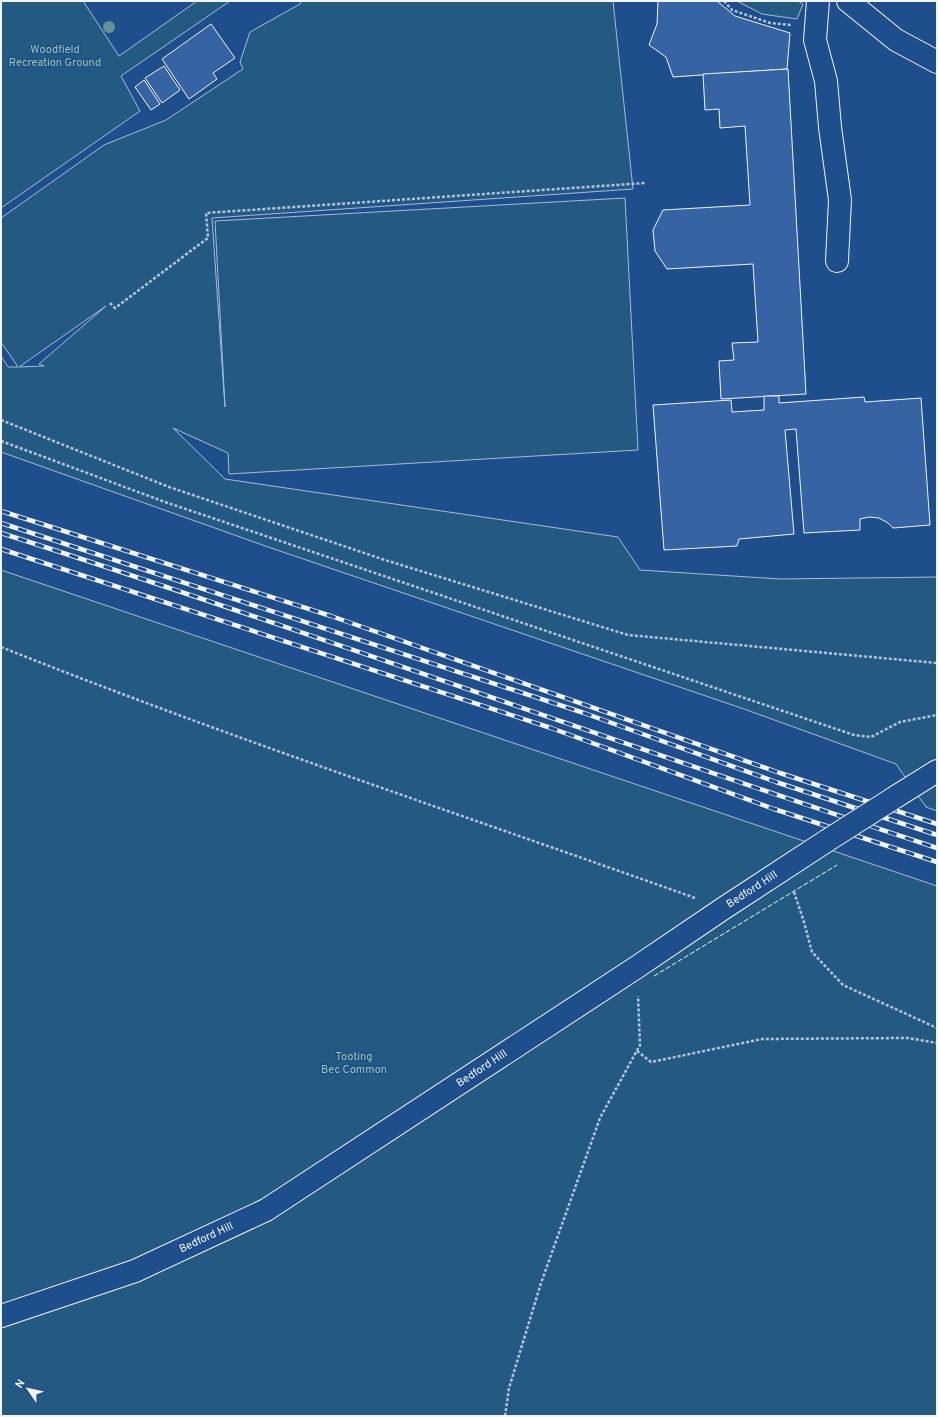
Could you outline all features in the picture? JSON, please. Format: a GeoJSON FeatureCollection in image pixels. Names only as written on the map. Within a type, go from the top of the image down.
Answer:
{"type":"FeatureCollection","features":[{"type":"Feature","properties":{"kind":"main road"},"geometry":{"type":"LineString","coordinates":[[818,1],[815,40],[826,81],[830,126],[840,200],[837,261]]}},
{"type":"Feature","properties":{"kind":"main road"},"geometry":{"type":"LineString","coordinates":[[848,1],[896,40],[937,62]]}},
{"type":"Feature","properties":{"kind":"main road","name":"Bedford Hill"},"geometry":{"type":"LineString","coordinates":[[1,1316],[135,1271],[266,1210],[637,967],[782,870],[937,771]]}},
{"type":"Feature","properties":{"kind":"path"},"geometry":{"type":"LineString","coordinates":[[724,1],[732,10],[770,23],[795,26]]}},
{"type":"Feature","properties":{"kind":"path"},"geometry":{"type":"LineString","coordinates":[[110,303],[115,308],[208,238],[206,213],[645,184]]}},
{"type":"Feature","properties":{"kind":"path"},"geometry":{"type":"LineString","coordinates":[[1,420],[169,487],[385,560],[628,635],[937,663]]}},
{"type":"Feature","properties":{"kind":"path"},"geometry":{"type":"LineString","coordinates":[[1,441],[172,504],[854,735],[871,737],[900,722],[937,715]]}},
{"type":"Feature","properties":{"kind":"path"},"geometry":{"type":"LineString","coordinates":[[1,647],[75,676],[309,762],[724,908]]}},
{"type":"Feature","properties":{"kind":"path"},"geometry":{"type":"LineString","coordinates":[[782,870],[794,891],[812,952],[843,985],[937,1028]]}},
{"type":"Feature","properties":{"kind":"path"},"geometry":{"type":"LineString","coordinates":[[505,1416],[509,1388],[541,1283],[600,1118],[640,1045],[637,967]]}},
{"type":"Feature","properties":{"kind":"path"},"geometry":{"type":"LineString","coordinates":[[637,1051],[650,1062],[762,1039],[908,1038],[937,1043]]}},
{"type":"Feature","properties":{"kind":"green space","name":"Woodfield Recreation Ground"},"geometry":{"type":"Polygon","coordinates":[[[1,1],[83,1],[119,56],[197,1],[230,1],[121,76],[140,111],[1,208],[1,1]]]}},
{"type":"Feature","properties":{"kind":"green space"},"geometry":{"type":"Polygon","coordinates":[[[302,1],[613,1],[633,189],[212,218],[225,407],[215,221],[625,198],[638,450],[229,474],[228,453],[173,428],[225,479],[618,537],[640,570],[780,579],[937,577],[937,811],[926,807],[896,764],[744,709],[271,548],[1,452],[1,356],[8,367],[18,367],[1,342],[1,218],[104,145],[166,120],[243,69],[240,62],[250,32],[300,4],[302,1]],[[106,306],[19,367],[44,366],[39,364],[106,306]]]}},
{"type":"Feature","properties":{"kind":"green space"},"geometry":{"type":"Polygon","coordinates":[[[737,1],[798,1],[803,4],[797,19],[762,14],[737,1]]]}},
{"type":"Feature","properties":{"kind":"green space","name":"Tooting Bec Common"},"geometry":{"type":"Polygon","coordinates":[[[1,570],[937,886],[937,1416],[1,1416],[1,570]]]}},
{"type":"Feature","properties":{"kind":"building"},"geometry":{"type":"Polygon","coordinates":[[[658,1],[717,1],[735,16],[790,33],[787,69],[673,77],[666,57],[649,45],[657,24],[658,1]]]}},
{"type":"Feature","properties":{"kind":"building"},"geometry":{"type":"Polygon","coordinates":[[[211,24],[235,58],[213,73],[217,79],[189,99],[162,59],[211,24]]]}},
{"type":"Feature","properties":{"kind":"building"},"geometry":{"type":"Polygon","coordinates":[[[164,66],[180,90],[162,103],[145,78],[164,66]]]}},
{"type":"Feature","properties":{"kind":"building"},"geometry":{"type":"Polygon","coordinates":[[[788,69],[806,394],[721,399],[719,361],[734,360],[732,343],[758,342],[753,264],[667,269],[655,251],[653,230],[663,210],[750,205],[745,126],[720,128],[719,109],[705,110],[703,74],[788,69]]]}},
{"type":"Feature","properties":{"kind":"building"},"geometry":{"type":"Polygon","coordinates":[[[144,80],[160,104],[151,110],[135,87],[144,80]]]}},
{"type":"Feature","properties":{"kind":"building"},"geometry":{"type":"Polygon","coordinates":[[[764,396],[779,396],[779,403],[864,397],[865,402],[921,398],[930,525],[893,528],[879,518],[869,517],[860,519],[860,530],[804,533],[796,429],[785,430],[794,534],[739,539],[737,546],[664,550],[653,405],[731,400],[732,412],[764,410],[764,396]]]}},
{"type":"Feature","properties":{"kind":"railway"},"geometry":{"type":"LineString","coordinates":[[1,511],[331,616],[780,773],[937,824]]}},
{"type":"Feature","properties":{"kind":"railway"},"geometry":{"type":"LineString","coordinates":[[1,523],[584,713],[776,782],[937,835]]}},
{"type":"Feature","properties":{"kind":"railway"},"geometry":{"type":"LineString","coordinates":[[1,533],[236,610],[703,770],[937,848]]}},
{"type":"Feature","properties":{"kind":"railway"},"geometry":{"type":"LineString","coordinates":[[1,549],[551,728],[774,809],[937,862]]}},
{"type":"Feature","properties":{"kind":"fence"},"geometry":{"type":"LineString","coordinates":[[654,976],[837,865]]}}]}
